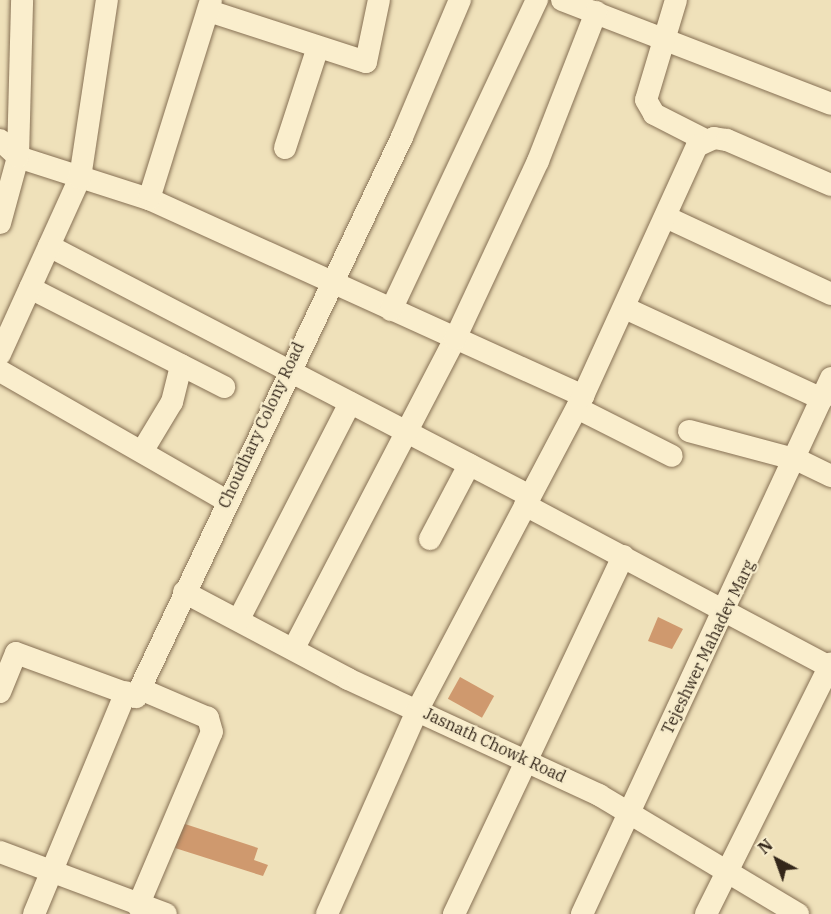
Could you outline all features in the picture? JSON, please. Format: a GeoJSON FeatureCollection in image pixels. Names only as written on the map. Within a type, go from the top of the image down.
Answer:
{"type":"FeatureCollection","features":[{"type":"Feature","properties":{"kind":"street"},"geometry":{"type":"LineString","coordinates":[[0,223],[18,157],[22,0]]}},
{"type":"Feature","properties":{"kind":"street"},"geometry":{"type":"LineString","coordinates":[[0,354],[80,177],[107,0]]}},
{"type":"Feature","properties":{"kind":"street"},"geometry":{"type":"LineString","coordinates":[[149,199],[210,6],[318,47],[366,62],[379,0]]}},
{"type":"Feature","properties":{"kind":"street","name":"Choudhary Colony Road"},"geometry":{"type":"LineString","coordinates":[[33,914],[133,691],[184,592],[225,500],[402,137],[460,0]]}},
{"type":"Feature","properties":{"kind":"street"},"geometry":{"type":"LineString","coordinates":[[391,310],[537,0]]}},
{"type":"Feature","properties":{"kind":"street"},"geometry":{"type":"LineString","coordinates":[[562,0],[662,36],[831,104]]}},
{"type":"Feature","properties":{"kind":"street"},"geometry":{"type":"LineString","coordinates":[[676,0],[662,36],[646,91],[648,108],[705,140],[727,140],[831,185]]}},
{"type":"Feature","properties":{"kind":"street"},"geometry":{"type":"LineString","coordinates":[[294,648],[455,339],[538,161],[596,12]]}},
{"type":"Feature","properties":{"kind":"street"},"geometry":{"type":"LineString","coordinates":[[285,148],[318,47]]}},
{"type":"Feature","properties":{"kind":"street"},"geometry":{"type":"LineString","coordinates":[[0,140],[18,157],[149,199],[455,339],[580,402],[672,456]]}},
{"type":"Feature","properties":{"kind":"street"},"geometry":{"type":"LineString","coordinates":[[327,914],[418,709],[580,402],[668,218],[692,156],[705,140]]}},
{"type":"Feature","properties":{"kind":"street"},"geometry":{"type":"LineString","coordinates":[[668,218],[831,294]]}},
{"type":"Feature","properties":{"kind":"street"},"geometry":{"type":"LineString","coordinates":[[49,246],[469,465],[623,556],[728,609],[830,666],[706,914]]}},
{"type":"Feature","properties":{"kind":"street"},"geometry":{"type":"LineString","coordinates":[[30,288],[224,387]]}},
{"type":"Feature","properties":{"kind":"street"},"geometry":{"type":"LineString","coordinates":[[625,308],[828,388]]}},
{"type":"Feature","properties":{"kind":"street"},"geometry":{"type":"LineString","coordinates":[[143,450],[172,402],[181,365]]}},
{"type":"Feature","properties":{"kind":"street"},"geometry":{"type":"LineString","coordinates":[[0,371],[143,450],[225,500]]}},
{"type":"Feature","properties":{"kind":"street","name":"Tejeshwer Mahadev Marg"},"geometry":{"type":"LineString","coordinates":[[582,914],[627,812],[728,609],[828,388]]}},
{"type":"Feature","properties":{"kind":"street"},"geometry":{"type":"LineString","coordinates":[[239,619],[350,403]]}},
{"type":"Feature","properties":{"kind":"street"},"geometry":{"type":"LineString","coordinates":[[689,431],[795,459],[831,476]]}},
{"type":"Feature","properties":{"kind":"street"},"geometry":{"type":"LineString","coordinates":[[430,539],[469,465]]}},
{"type":"Feature","properties":{"kind":"street"},"geometry":{"type":"LineString","coordinates":[[454,914],[525,757],[623,556]]}},
{"type":"Feature","properties":{"kind":"street","name":"Jasnath Chowk Road"},"geometry":{"type":"LineString","coordinates":[[184,592],[418,709],[525,757],[627,812],[798,914]]}},
{"type":"Feature","properties":{"kind":"street"},"geometry":{"type":"LineString","coordinates":[[0,693],[8,648],[208,718],[212,732],[138,906]]}},
{"type":"Feature","properties":{"kind":"street"},"geometry":{"type":"LineString","coordinates":[[0,852],[138,906],[166,914]]}},
{"type":"Feature","properties":{"kind":"building"},"geometry":{"type":"Polygon","coordinates":[[[658,617],[683,629],[672,649],[648,641],[658,617]]]}},
{"type":"Feature","properties":{"kind":"building"},"geometry":{"type":"Polygon","coordinates":[[[460,677],[494,696],[482,718],[448,699],[460,677]]]}},
{"type":"Feature","properties":{"kind":"building"},"geometry":{"type":"Polygon","coordinates":[[[182,823],[258,848],[254,860],[268,865],[263,876],[175,848],[182,823]]]}}]}
